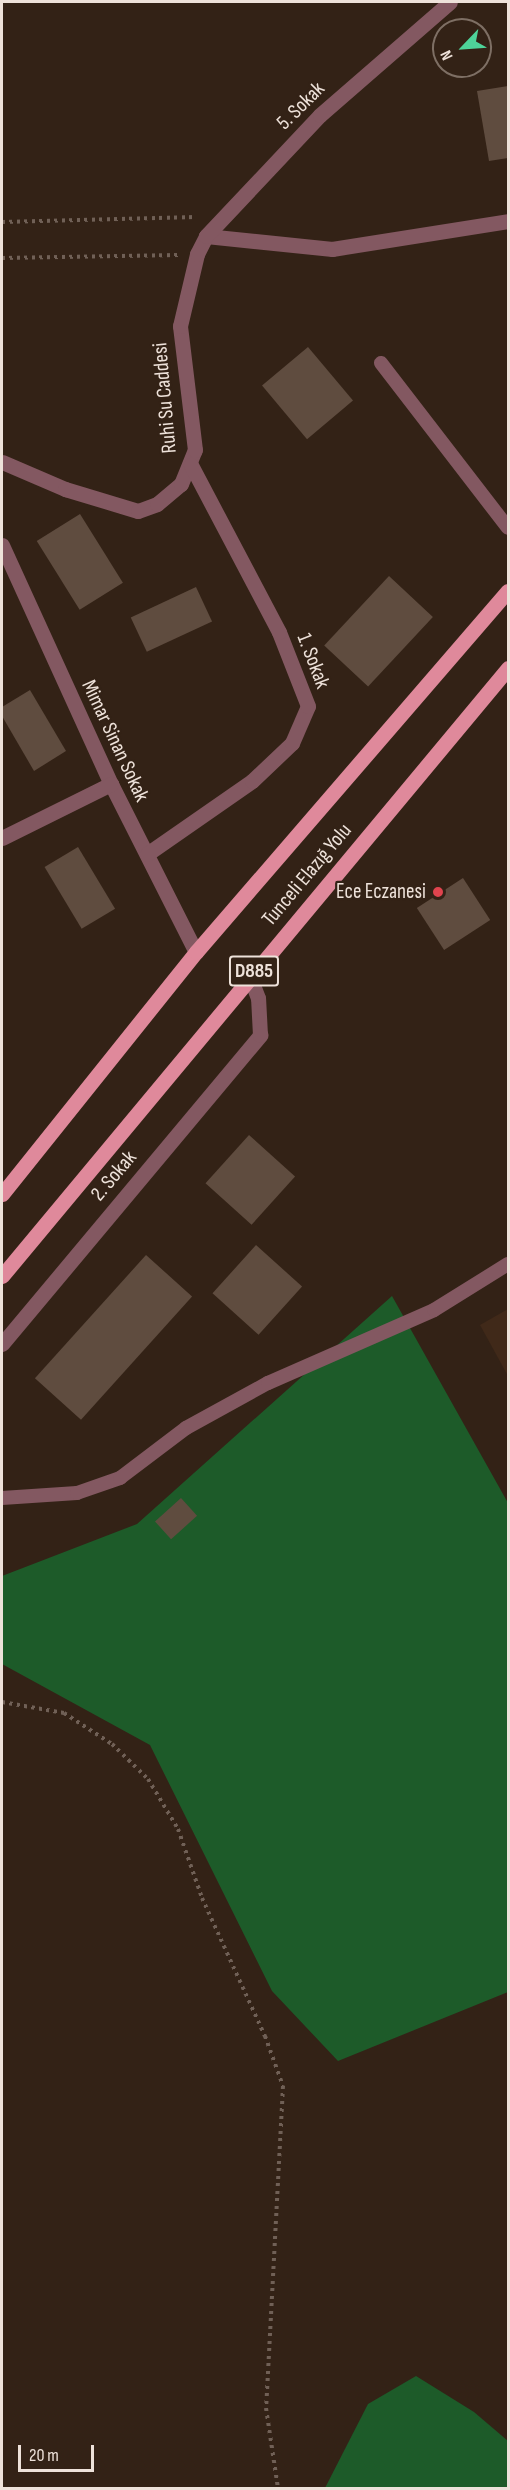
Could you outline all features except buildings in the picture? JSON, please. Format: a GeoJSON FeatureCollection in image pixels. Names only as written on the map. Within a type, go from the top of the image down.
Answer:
{"type":"FeatureCollection","features":[{"type":"Feature","properties":{"kind":"main road","name":"Tunceli Elazığ Yolu"},"geometry":{"type":"LineString","coordinates":[[2,1194],[196,952],[508,591]]}},
{"type":"Feature","properties":{"kind":"main road","name":"Tunceli Elazığ Yolu"},"geometry":{"type":"LineString","coordinates":[[2,1276],[508,668]]}},
{"type":"Feature","properties":{"kind":"street","name":"5. Sokak"},"geometry":{"type":"LineString","coordinates":[[197,254],[206,236],[320,115],[450,2]]}},
{"type":"Feature","properties":{"kind":"street"},"geometry":{"type":"LineString","coordinates":[[206,236],[332,249],[508,221]]}},
{"type":"Feature","properties":{"kind":"street","name":"Ruhi Su Caddesi"},"geometry":{"type":"LineString","coordinates":[[2,462],[65,489],[138,511],[170,495],[191,465],[195,450],[180,326],[197,254]]}},
{"type":"Feature","properties":{"kind":"street","name":"1. Sokak"},"geometry":{"type":"LineString","coordinates":[[147,854],[252,781],[292,743],[308,706],[279,632],[191,465]]}},
{"type":"Feature","properties":{"kind":"street","name":"Mimar Sinan Sokak"},"geometry":{"type":"LineString","coordinates":[[2,545],[111,784],[196,952]]}},
{"type":"Feature","properties":{"kind":"street"},"geometry":{"type":"LineString","coordinates":[[2,838],[111,784]]}},
{"type":"Feature","properties":{"kind":"street","name":"2. Sokak"},"geometry":{"type":"LineString","coordinates":[[2,1344],[260,1035],[258,998],[250,977]]}},
{"type":"Feature","properties":{"kind":"lane"},"geometry":{"type":"LineString","coordinates":[[381,363],[508,528]]}},
{"type":"Feature","properties":{"kind":"lane"},"geometry":{"type":"LineString","coordinates":[[2,1498],[77,1493],[120,1478],[207,1417],[268,1383],[434,1310],[508,1264]]}},
{"type":"Feature","properties":{"kind":"path"},"geometry":{"type":"LineString","coordinates":[[2,222],[225,216]]}},
{"type":"Feature","properties":{"kind":"path"},"geometry":{"type":"LineString","coordinates":[[2,258],[197,254]]}},
{"type":"Feature","properties":{"kind":"path"},"geometry":{"type":"LineString","coordinates":[[2,1702],[64,1713],[112,1744],[148,1779],[178,1829],[202,1898],[265,2036],[283,2086],[266,2408],[278,2488]]}},
{"type":"Feature","properties":{"kind":"shaded area"},"geometry":{"type":"Polygon","coordinates":[[[508,1309],[508,1376],[480,1325],[508,1309]]]}},
{"type":"Feature","properties":{"kind":"green space"},"geometry":{"type":"Polygon","coordinates":[[[392,1296],[508,1503],[508,1992],[338,2061],[272,1991],[150,1745],[2,1664],[2,1576],[137,1524],[392,1296]]]}},
{"type":"Feature","properties":{"kind":"green space"},"geometry":{"type":"Polygon","coordinates":[[[416,2376],[474,2412],[508,2441],[508,2488],[325,2488],[368,2404],[416,2376]]]}},
{"type":"Feature","properties":{"kind":"place","name":"Ece Eczanesi"},"geometry":{"type":"Point","coordinates":[438,892]}}]}
